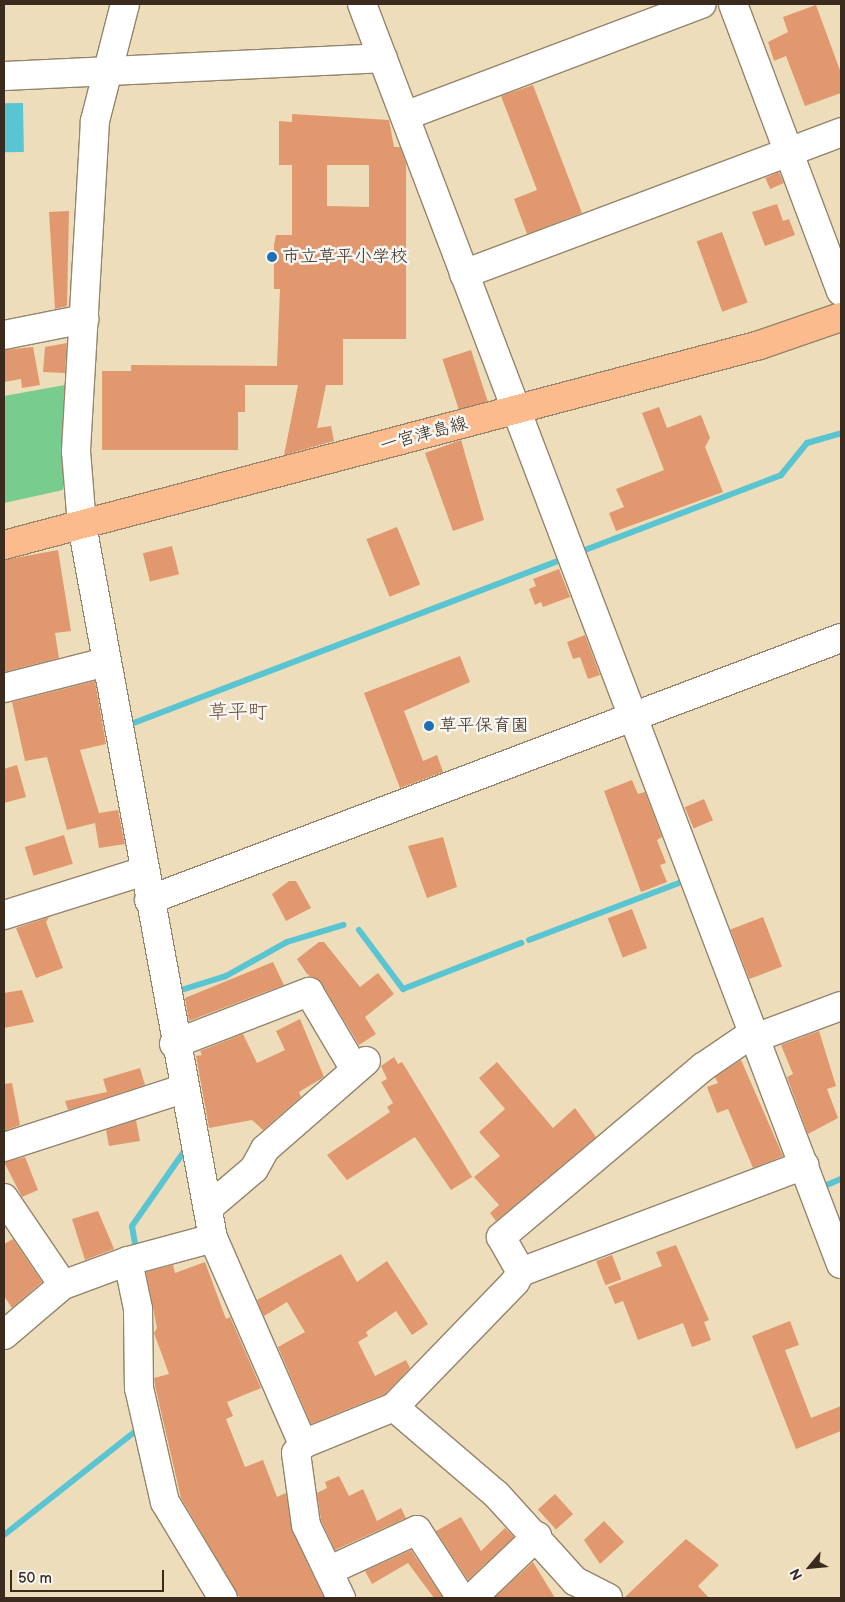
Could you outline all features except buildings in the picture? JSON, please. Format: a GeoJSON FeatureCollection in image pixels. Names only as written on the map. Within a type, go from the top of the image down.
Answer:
{"type":"FeatureCollection","features":[{"type":"Feature","properties":{"kind":"main road","name":"一宮津島線"},"geometry":{"type":"LineString","coordinates":[[4,545],[760,345],[841,317]]}},
{"type":"Feature","properties":{"kind":"street"},"geometry":{"type":"LineString","coordinates":[[125,4],[95,121],[76,451],[82,525],[182,1090],[213,1238],[303,1444]]}},
{"type":"Feature","properties":{"kind":"street"},"geometry":{"type":"LineString","coordinates":[[362,4],[841,1264]]}},
{"type":"Feature","properties":{"kind":"street"},"geometry":{"type":"LineString","coordinates":[[405,116],[702,4]]}},
{"type":"Feature","properties":{"kind":"street"},"geometry":{"type":"LineString","coordinates":[[733,4],[841,291]]}},
{"type":"Feature","properties":{"kind":"street"},"geometry":{"type":"LineString","coordinates":[[4,76],[383,58]]}},
{"type":"Feature","properties":{"kind":"street"},"geometry":{"type":"LineString","coordinates":[[464,274],[841,132]]}},
{"type":"Feature","properties":{"kind":"street"},"geometry":{"type":"LineString","coordinates":[[4,335],[84,319]]}},
{"type":"Feature","properties":{"kind":"street"},"geometry":{"type":"LineString","coordinates":[[149,900],[841,638]]}},
{"type":"Feature","properties":{"kind":"street"},"geometry":{"type":"LineString","coordinates":[[4,688],[106,662]]}},
{"type":"Feature","properties":{"kind":"street"},"geometry":{"type":"LineString","coordinates":[[4,915],[144,871]]}},
{"type":"Feature","properties":{"kind":"street"},"geometry":{"type":"LineString","coordinates":[[174,1044],[309,992],[360,1065],[305,1118],[265,1149],[254,1169],[208,1208]]}},
{"type":"Feature","properties":{"kind":"street"},"geometry":{"type":"LineString","coordinates":[[521,1272],[501,1237],[703,1067],[754,1036],[841,1006]]}},
{"type":"Feature","properties":{"kind":"street"},"geometry":{"type":"LineString","coordinates":[[4,1147],[182,1090]]}},
{"type":"Feature","properties":{"kind":"street"},"geometry":{"type":"LineString","coordinates":[[341,1598],[306,1525],[299,1494],[296,1453],[303,1444],[394,1408],[521,1272],[804,1165]]}},
{"type":"Feature","properties":{"kind":"street"},"geometry":{"type":"LineString","coordinates":[[4,1198],[63,1285]]}},
{"type":"Feature","properties":{"kind":"street"},"geometry":{"type":"LineString","coordinates":[[4,1335],[63,1285],[128,1261],[213,1238]]}},
{"type":"Feature","properties":{"kind":"street"},"geometry":{"type":"LineString","coordinates":[[128,1261],[138,1308],[139,1388],[165,1502],[223,1598]]}},
{"type":"Feature","properties":{"kind":"street"},"geometry":{"type":"LineString","coordinates":[[394,1408],[537,1536],[594,1597]]}},
{"type":"Feature","properties":{"kind":"street"},"geometry":{"type":"LineString","coordinates":[[328,1572],[417,1530],[461,1598]]}},
{"type":"Feature","properties":{"kind":"street"},"geometry":{"type":"LineString","coordinates":[[472,1598],[537,1536]]}},
{"type":"Feature","properties":{"kind":"green space"},"geometry":{"type":"Polygon","coordinates":[[[65,385],[63,490],[4,503],[4,396],[65,385]]]}},
{"type":"Feature","properties":{"kind":"water"},"geometry":{"type":"Polygon","coordinates":[[[4,103],[23,103],[24,152],[5,152],[4,103]]]}},
{"type":"Feature","properties":{"kind":"waterway"},"geometry":{"type":"LineString","coordinates":[[585,550],[781,475],[807,443],[841,433]]}},
{"type":"Feature","properties":{"kind":"waterway"},"geometry":{"type":"LineString","coordinates":[[131,724],[565,558]]}},
{"type":"Feature","properties":{"kind":"waterway"},"geometry":{"type":"LineString","coordinates":[[529,940],[684,881]]}},
{"type":"Feature","properties":{"kind":"waterway"},"geometry":{"type":"LineString","coordinates":[[178,991],[226,976],[287,942],[343,925]]}},
{"type":"Feature","properties":{"kind":"waterway"},"geometry":{"type":"LineString","coordinates":[[359,930],[403,989],[521,943]]}},
{"type":"Feature","properties":{"kind":"waterway"},"geometry":{"type":"LineString","coordinates":[[136,1249],[132,1226],[183,1153]]}},
{"type":"Feature","properties":{"kind":"waterway"},"geometry":{"type":"LineString","coordinates":[[822,1187],[841,1179]]}},
{"type":"Feature","properties":{"kind":"waterway"},"geometry":{"type":"LineString","coordinates":[[4,1535],[137,1430]]}},
{"type":"Feature","properties":{"kind":"place","name":"市立草平小学校"},"geometry":{"type":"Point","coordinates":[272,257]}},
{"type":"Feature","properties":{"kind":"place","name":"草平保育園"},"geometry":{"type":"Point","coordinates":[429,726]}},
{"type":"Feature","properties":{"kind":"district","name":"草平町"},"geometry":{"type":"Point","coordinates":[238,712]}}]}
